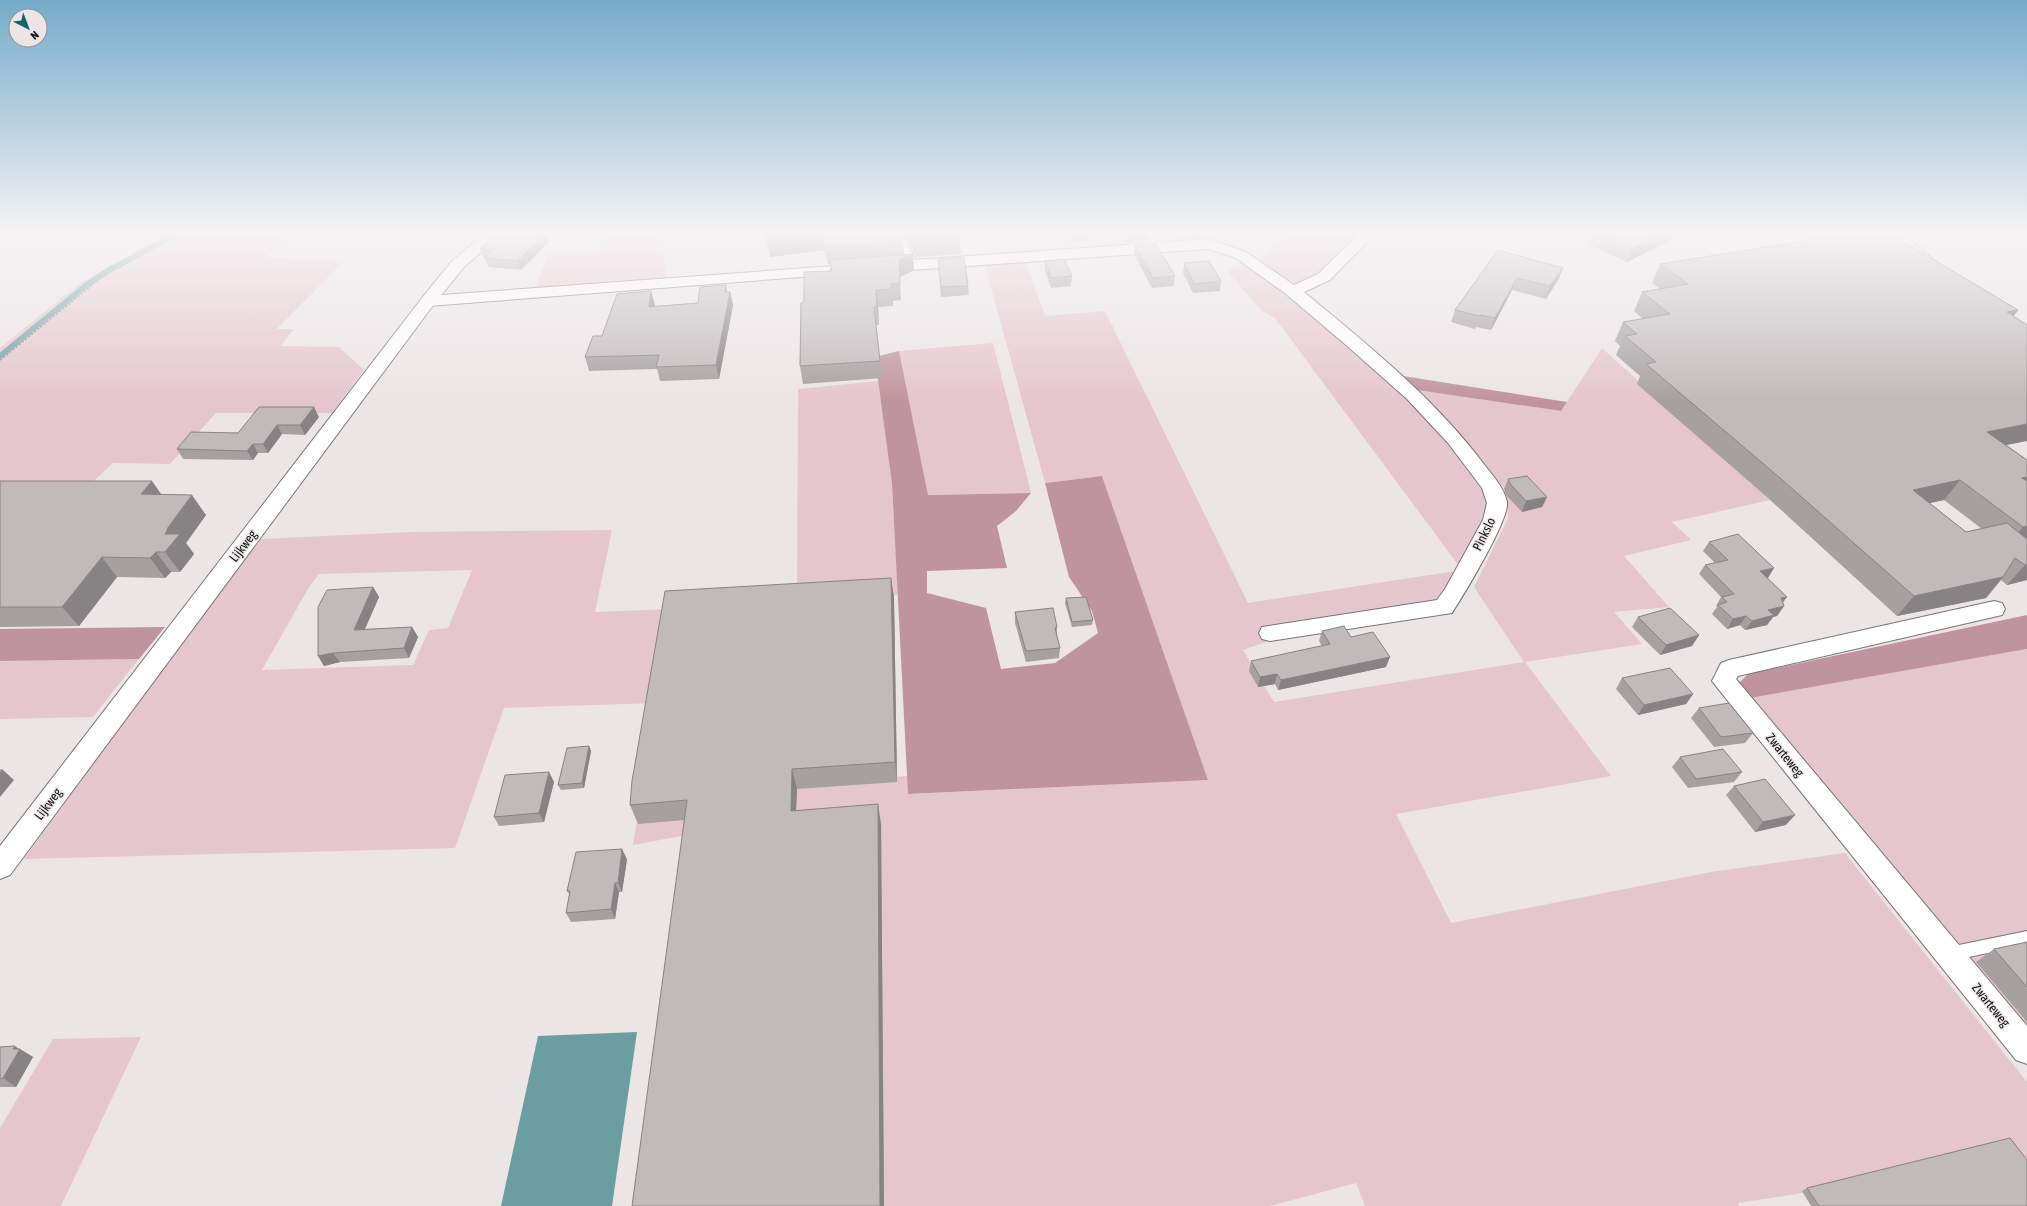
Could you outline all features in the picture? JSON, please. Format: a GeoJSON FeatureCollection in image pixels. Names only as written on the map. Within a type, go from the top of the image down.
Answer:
{"type":"FeatureCollection","features":[{"type":"Feature","properties":{"kind":"street","name":"Lijkweg"},"geometry":{"type":"LineString","coordinates":[[0,867],[438,289]]}},
{"type":"Feature","properties":{"kind":"street","name":"Pinkslo"},"geometry":{"type":"LineString","coordinates":[[428,301],[585,289]]}},
{"type":"Feature","properties":{"kind":"street"},"geometry":{"type":"LineString","coordinates":[[1292,291],[1297,289]]}},
{"type":"Feature","properties":{"kind":"street","name":"Pinkslo"},"geometry":{"type":"LineString","coordinates":[[1270,633],[1444,608],[1454,593],[1493,520],[1497,503],[1491,486],[1455,439],[1413,395],[1292,291]]}},
{"type":"Feature","properties":{"kind":"street","name":"Zwarteweg"},"geometry":{"type":"LineString","coordinates":[[1994,609],[1729,669],[1724,681],[2027,1049]]}},
{"type":"Feature","properties":{"kind":"lane"},"geometry":{"type":"LineString","coordinates":[[1949,954],[2027,938]]}},
{"type":"Feature","properties":{"kind":"path"},"geometry":{"type":"LineString","coordinates":[[0,360],[87,289]]}},
{"type":"Feature","properties":{"kind":"shaded area"},"geometry":{"type":"Polygon","coordinates":[[[72,289],[316,289],[277,329],[294,329],[280,346],[339,347],[364,370],[332,413],[216,413],[170,464],[113,463],[83,491],[0,491],[0,348],[72,289]]]}},
{"type":"Feature","properties":{"kind":"shaded area"},"geometry":{"type":"Polygon","coordinates":[[[991,289],[1035,289],[1045,316],[1105,311],[1248,603],[1462,570],[1445,600],[1425,615],[1277,638],[1243,650],[1274,702],[1524,662],[1474,587],[1508,518],[1507,491],[1417,390],[1561,411],[1602,348],[1770,500],[1672,522],[1691,540],[1624,556],[1669,607],[1614,612],[1642,644],[1525,662],[1611,776],[1396,814],[1451,923],[1711,872],[1845,853],[2027,1082],[2027,1169],[2007,1143],[1797,1194],[1738,1203],[1739,1206],[1365,1206],[1356,1183],[1270,1206],[869,1206],[872,819],[697,833],[633,845],[641,796],[907,776],[908,794],[1208,780],[1102,476],[1045,483],[991,289]]]}},
{"type":"Feature","properties":{"kind":"shaded area"},"geometry":{"type":"Polygon","coordinates":[[[1243,289],[1281,289],[1348,341],[1421,406],[1480,479],[1493,504],[1480,538],[1462,570],[1275,318],[1262,311],[1243,289]]]}},
{"type":"Feature","properties":{"kind":"shaded area"},"geometry":{"type":"Polygon","coordinates":[[[993,343],[1031,493],[928,495],[899,351],[993,343]]]}},
{"type":"Feature","properties":{"kind":"shaded area"},"geometry":{"type":"Polygon","coordinates":[[[899,351],[928,495],[1031,493],[1016,511],[997,526],[1007,568],[927,571],[927,593],[986,608],[1001,669],[1055,663],[1098,633],[1092,611],[1069,577],[1045,483],[1102,476],[1208,780],[908,794],[892,484],[875,357],[899,351]]]}},
{"type":"Feature","properties":{"kind":"shaded area"},"geometry":{"type":"Polygon","coordinates":[[[1403,376],[1567,402],[1561,411],[1417,390],[1403,376]]]}},
{"type":"Feature","properties":{"kind":"shaded area"},"geometry":{"type":"Polygon","coordinates":[[[879,381],[892,484],[898,595],[797,601],[798,389],[879,381]]]}},
{"type":"Feature","properties":{"kind":"shaded area"},"geometry":{"type":"Polygon","coordinates":[[[612,530],[595,612],[672,609],[656,703],[504,708],[455,848],[24,859],[185,638],[261,539],[412,532],[612,530]],[[472,570],[319,574],[309,587],[262,670],[413,665],[429,630],[448,628],[472,570]]]}},
{"type":"Feature","properties":{"kind":"shaded area"},"geometry":{"type":"Polygon","coordinates":[[[2027,615],[2027,649],[1750,698],[1738,684],[1748,674],[2027,615]]]}},
{"type":"Feature","properties":{"kind":"shaded area"},"geometry":{"type":"Polygon","coordinates":[[[165,627],[139,659],[0,661],[0,629],[165,627]]]}},
{"type":"Feature","properties":{"kind":"shaded area"},"geometry":{"type":"Polygon","coordinates":[[[2027,649],[2027,1033],[1750,698],[2027,649]]]}},
{"type":"Feature","properties":{"kind":"shaded area"},"geometry":{"type":"Polygon","coordinates":[[[139,659],[93,717],[0,719],[0,661],[139,659]]]}},
{"type":"Feature","properties":{"kind":"shaded area"},"geometry":{"type":"Polygon","coordinates":[[[141,1037],[61,1206],[0,1206],[0,1128],[53,1039],[141,1037]]]}},
{"type":"Feature","properties":{"kind":"water"},"geometry":{"type":"Polygon","coordinates":[[[637,1032],[612,1206],[501,1206],[538,1036],[637,1032]]]}},
{"type":"Feature","properties":{"kind":"building"},"geometry":{"type":"Polygon","coordinates":[[[700,289],[725,289],[725,292],[730,292],[716,365],[656,367],[659,355],[585,357],[593,336],[602,336],[617,294],[651,291],[649,307],[698,303],[700,289]]]}},
{"type":"Feature","properties":{"kind":"building"},"geometry":{"type":"Polygon","coordinates":[[[804,289],[887,289],[876,290],[877,307],[874,307],[880,361],[800,366],[801,303],[804,302],[804,289]]]}},
{"type":"Feature","properties":{"kind":"building"},"geometry":{"type":"Polygon","coordinates":[[[1470,289],[1511,289],[1495,318],[1455,310],[1470,289]]]}},
{"type":"Feature","properties":{"kind":"building"},"geometry":{"type":"Polygon","coordinates":[[[1658,289],[1983,289],[2018,310],[2007,312],[2027,325],[2027,424],[1987,432],[2027,460],[2027,477],[2022,478],[2027,481],[2027,526],[2023,527],[1960,480],[1913,490],[1966,532],[2007,523],[2027,539],[2027,564],[2025,565],[2015,558],[2003,577],[1914,596],[1780,478],[1646,364],[1656,362],[1625,336],[1637,334],[1623,322],[1670,314],[1642,292],[1658,289]]]}},
{"type":"Feature","properties":{"kind":"building"},"geometry":{"type":"Polygon","coordinates":[[[259,407],[314,407],[300,425],[277,425],[263,444],[253,444],[247,451],[177,449],[191,432],[238,433],[259,407]]]}},
{"type":"Feature","properties":{"kind":"building"},"geometry":{"type":"Polygon","coordinates":[[[1527,476],[1547,497],[1526,501],[1511,485],[1508,479],[1527,476]]]}},
{"type":"Feature","properties":{"kind":"building"},"geometry":{"type":"Polygon","coordinates":[[[0,481],[152,481],[141,494],[192,495],[167,529],[165,534],[180,534],[165,552],[156,552],[150,558],[102,557],[62,607],[0,607],[0,481]]]}},
{"type":"Feature","properties":{"kind":"building"},"geometry":{"type":"Polygon","coordinates":[[[1738,534],[1774,568],[1760,571],[1787,597],[1781,598],[1784,606],[1768,610],[1774,615],[1752,621],[1746,616],[1733,619],[1718,605],[1727,602],[1722,597],[1734,594],[1705,565],[1728,560],[1709,542],[1738,534]]]}},
{"type":"Feature","properties":{"kind":"building"},"geometry":{"type":"Polygon","coordinates":[[[891,578],[895,762],[792,769],[791,811],[878,804],[880,1206],[632,1206],[687,800],[630,805],[632,781],[665,591],[891,578]]]}},
{"type":"Feature","properties":{"kind":"building"},"geometry":{"type":"Polygon","coordinates":[[[373,587],[354,630],[412,627],[404,648],[333,653],[318,656],[318,607],[327,590],[373,587]]]}},
{"type":"Feature","properties":{"kind":"building"},"geometry":{"type":"Polygon","coordinates":[[[1086,597],[1093,620],[1072,622],[1066,598],[1086,597]]]}},
{"type":"Feature","properties":{"kind":"building"},"geometry":{"type":"Polygon","coordinates":[[[1053,608],[1057,627],[1055,628],[1060,648],[1026,651],[1015,612],[1053,608]]]}},
{"type":"Feature","properties":{"kind":"building"},"geometry":{"type":"Polygon","coordinates":[[[1670,608],[1699,635],[1666,645],[1638,617],[1670,608]]]}},
{"type":"Feature","properties":{"kind":"building"},"geometry":{"type":"Polygon","coordinates":[[[1344,626],[1351,637],[1373,632],[1390,657],[1281,680],[1277,674],[1260,677],[1251,661],[1330,644],[1322,631],[1344,626]]]}},
{"type":"Feature","properties":{"kind":"building"},"geometry":{"type":"Polygon","coordinates":[[[1670,668],[1693,694],[1644,705],[1622,678],[1670,668]]]}},
{"type":"Feature","properties":{"kind":"building"},"geometry":{"type":"Polygon","coordinates":[[[1729,703],[1753,733],[1721,737],[1699,708],[1729,703]]]}},
{"type":"Feature","properties":{"kind":"building"},"geometry":{"type":"Polygon","coordinates":[[[589,746],[582,783],[558,785],[567,748],[589,746]]]}},
{"type":"Feature","properties":{"kind":"building"},"geometry":{"type":"Polygon","coordinates":[[[1723,749],[1742,772],[1696,779],[1680,757],[1723,749]]]}},
{"type":"Feature","properties":{"kind":"building"},"geometry":{"type":"Polygon","coordinates":[[[549,772],[539,813],[494,817],[505,775],[549,772]]]}},
{"type":"Feature","properties":{"kind":"building"},"geometry":{"type":"Polygon","coordinates":[[[1765,779],[1795,815],[1763,822],[1734,786],[1765,779]]]}},
{"type":"Feature","properties":{"kind":"building"},"geometry":{"type":"Polygon","coordinates":[[[622,849],[618,883],[615,883],[611,909],[566,913],[570,891],[567,891],[576,852],[622,849]]]}},
{"type":"Feature","properties":{"kind":"building"},"geometry":{"type":"Polygon","coordinates":[[[2027,942],[2027,987],[1994,949],[2027,942]]]}},
{"type":"Feature","properties":{"kind":"building"},"geometry":{"type":"Polygon","coordinates":[[[15,1046],[13,1049],[20,1049],[3,1078],[0,1079],[0,1047],[15,1046]]]}},
{"type":"Feature","properties":{"kind":"building"},"geometry":{"type":"Polygon","coordinates":[[[2010,1138],[2027,1160],[2027,1206],[1819,1206],[1807,1188],[2010,1138]]]}},
{"type":"Feature","properties":{"kind":"waterway"},"geometry":{"type":"LineString","coordinates":[[0,356],[81,289]]}}]}
